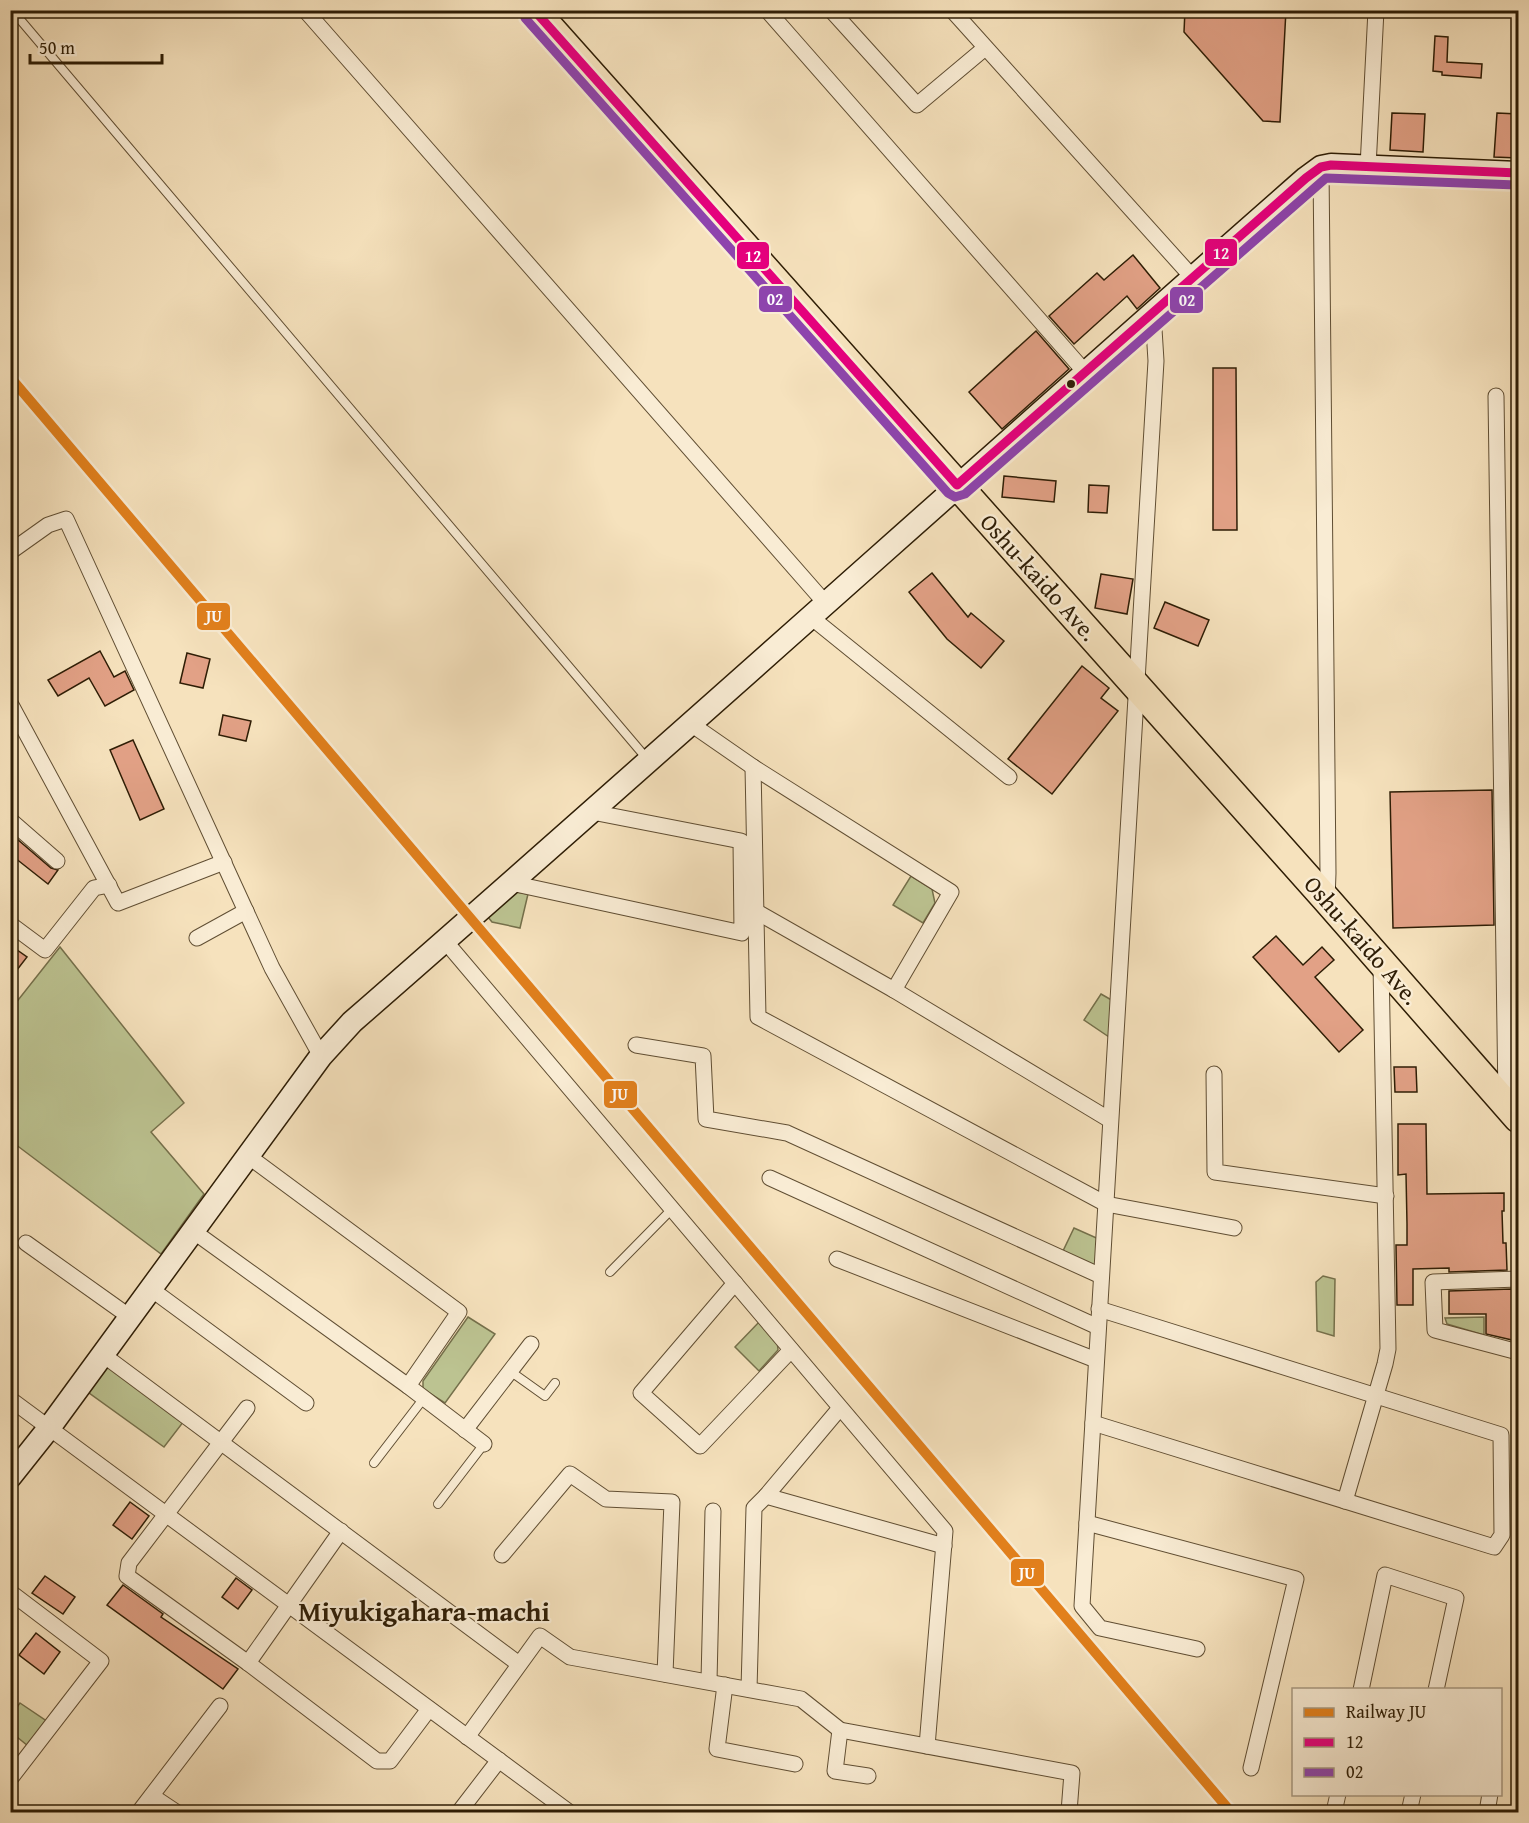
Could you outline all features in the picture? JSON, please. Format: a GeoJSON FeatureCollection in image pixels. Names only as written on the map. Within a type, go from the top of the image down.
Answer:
{"type":"FeatureCollection","features":[{"type":"Feature","properties":{"kind":"highway","name":"Oshu-kaido Ave."},"geometry":{"type":"LineString","coordinates":[[534,10],[1327,900],[1512,1111]]}},
{"type":"Feature","properties":{"kind":"street"},"geometry":{"type":"LineString","coordinates":[[305,10],[820,611],[1009,777]]}},
{"type":"Feature","properties":{"kind":"street"},"geometry":{"type":"LineString","coordinates":[[767,10],[1086,372]]}},
{"type":"Feature","properties":{"kind":"street"},"geometry":{"type":"LineString","coordinates":[[831,10],[916,105],[985,48]]}},
{"type":"Feature","properties":{"kind":"street"},"geometry":{"type":"LineString","coordinates":[[952,10],[1193,278]]}},
{"type":"Feature","properties":{"kind":"street"},"geometry":{"type":"LineString","coordinates":[[1368,167],[1376,10]]}},
{"type":"Feature","properties":{"kind":"street"},"geometry":{"type":"LineString","coordinates":[[10,1477],[49,1428],[321,1056],[352,1022],[820,611],[957,485],[1306,177],[1321,167],[1331,165],[1518,173]]}},
{"type":"Feature","properties":{"kind":"street"},"geometry":{"type":"LineString","coordinates":[[1321,167],[1327,900]]}},
{"type":"Feature","properties":{"kind":"street"},"geometry":{"type":"LineString","coordinates":[[1153,313],[1156,361],[1082,1606],[1100,1628],[1197,1650]]}},
{"type":"Feature","properties":{"kind":"street"},"geometry":{"type":"LineString","coordinates":[[1496,396],[1512,1111]]}},
{"type":"Feature","properties":{"kind":"street"},"geometry":{"type":"LineString","coordinates":[[10,552],[48,525],[66,519],[272,968],[321,1056]]}},
{"type":"Feature","properties":{"kind":"street"},"geometry":{"type":"LineString","coordinates":[[10,703],[118,903],[224,862]]}},
{"type":"Feature","properties":{"kind":"street"},"geometry":{"type":"LineString","coordinates":[[691,724],[753,767],[951,892],[894,990]]}},
{"type":"Feature","properties":{"kind":"street"},"geometry":{"type":"LineString","coordinates":[[753,767],[758,1017],[1106,1204],[1234,1228]]}},
{"type":"Feature","properties":{"kind":"street"},"geometry":{"type":"LineString","coordinates":[[511,883],[742,933],[741,841],[592,812]]}},
{"type":"Feature","properties":{"kind":"street"},"geometry":{"type":"LineString","coordinates":[[10,820],[57,861]]}},
{"type":"Feature","properties":{"kind":"street"},"geometry":{"type":"LineString","coordinates":[[10,924],[45,950],[94,888],[109,885]]}},
{"type":"Feature","properties":{"kind":"street"},"geometry":{"type":"LineString","coordinates":[[196,938],[246,910]]}},
{"type":"Feature","properties":{"kind":"street"},"geometry":{"type":"LineString","coordinates":[[757,912],[894,990],[1110,1120]]}},
{"type":"Feature","properties":{"kind":"street"},"geometry":{"type":"LineString","coordinates":[[445,941],[945,1532],[927,1746]]}},
{"type":"Feature","properties":{"kind":"street"},"geometry":{"type":"LineString","coordinates":[[1345,1501],[1388,1348],[1381,961]]}},
{"type":"Feature","properties":{"kind":"street"},"geometry":{"type":"LineString","coordinates":[[636,1045],[704,1056],[705,1119],[787,1133],[1101,1276]]}},
{"type":"Feature","properties":{"kind":"street"},"geometry":{"type":"LineString","coordinates":[[1214,1074],[1215,1172],[1386,1196]]}},
{"type":"Feature","properties":{"kind":"street"},"geometry":{"type":"LineString","coordinates":[[248,1156],[459,1312],[408,1386]]}},
{"type":"Feature","properties":{"kind":"street"},"geometry":{"type":"LineString","coordinates":[[770,1178],[1098,1327]]}},
{"type":"Feature","properties":{"kind":"street"},"geometry":{"type":"LineString","coordinates":[[193,1231],[408,1386],[484,1444]]}},
{"type":"Feature","properties":{"kind":"street"},"geometry":{"type":"LineString","coordinates":[[26,1243],[130,1317]]}},
{"type":"Feature","properties":{"kind":"street"},"geometry":{"type":"LineString","coordinates":[[837,1259],[1096,1360]]}},
{"type":"Feature","properties":{"kind":"street"},"geometry":{"type":"LineString","coordinates":[[1518,1279],[1433,1282],[1435,1330],[1518,1352]]}},
{"type":"Feature","properties":{"kind":"street"},"geometry":{"type":"LineString","coordinates":[[735,1283],[641,1393],[700,1446],[791,1350]]}},
{"type":"Feature","properties":{"kind":"street"},"geometry":{"type":"LineString","coordinates":[[151,1288],[306,1403]]}},
{"type":"Feature","properties":{"kind":"street"},"geometry":{"type":"LineString","coordinates":[[1093,1423],[1494,1547],[1502,1535],[1501,1435],[1099,1309]]}},
{"type":"Feature","properties":{"kind":"street"},"geometry":{"type":"LineString","coordinates":[[465,1430],[531,1344]]}},
{"type":"Feature","properties":{"kind":"street"},"geometry":{"type":"LineString","coordinates":[[102,1354],[519,1664]]}},
{"type":"Feature","properties":{"kind":"street"},"geometry":{"type":"LineString","coordinates":[[10,1399],[569,1812]]}},
{"type":"Feature","properties":{"kind":"street"},"geometry":{"type":"LineString","coordinates":[[749,1689],[754,1508],[840,1407]]}},
{"type":"Feature","properties":{"kind":"street"},"geometry":{"type":"LineString","coordinates":[[247,1408],[129,1563],[128,1576],[377,1761],[390,1761],[429,1709]]}},
{"type":"Feature","properties":{"kind":"street"},"geometry":{"type":"LineString","coordinates":[[502,1555],[570,1474],[606,1499],[672,1502],[665,1674]]}},
{"type":"Feature","properties":{"kind":"street"},"geometry":{"type":"LineString","coordinates":[[766,1496],[944,1546]]}},
{"type":"Feature","properties":{"kind":"street"},"geometry":{"type":"LineString","coordinates":[[709,1682],[713,1511]]}},
{"type":"Feature","properties":{"kind":"street"},"geometry":{"type":"LineString","coordinates":[[1087,1523],[1296,1579],[1251,1768]]}},
{"type":"Feature","properties":{"kind":"street"},"geometry":{"type":"LineString","coordinates":[[248,1663],[287,1604],[340,1532]]}},
{"type":"Feature","properties":{"kind":"street"},"geometry":{"type":"LineString","coordinates":[[1360,1688],[1385,1575],[1456,1598],[1436,1688]]}},
{"type":"Feature","properties":{"kind":"street"},"geometry":{"type":"LineString","coordinates":[[10,1592],[101,1661],[10,1779]]}},
{"type":"Feature","properties":{"kind":"street"},"geometry":{"type":"LineString","coordinates":[[467,1737],[540,1636],[570,1657],[801,1699],[840,1730],[1072,1773],[1068,1812]]}},
{"type":"Feature","properties":{"kind":"street"},"geometry":{"type":"LineString","coordinates":[[725,1685],[717,1749],[795,1764]]}},
{"type":"Feature","properties":{"kind":"street"},"geometry":{"type":"LineString","coordinates":[[139,1812],[220,1706]]}},
{"type":"Feature","properties":{"kind":"street"},"geometry":{"type":"LineString","coordinates":[[840,1730],[835,1771],[868,1776]]}},
{"type":"Feature","properties":{"kind":"street"},"geometry":{"type":"LineString","coordinates":[[459,1812],[499,1760]]}},
{"type":"Feature","properties":{"kind":"street"},"geometry":{"type":"LineString","coordinates":[[152,1796],[176,1812]]}},
{"type":"Feature","properties":{"kind":"street"},"geometry":{"type":"LineString","coordinates":[[1334,1812],[1338,1796]]}},
{"type":"Feature","properties":{"kind":"street"},"geometry":{"type":"LineString","coordinates":[[1409,1812],[1413,1796]]}},
{"type":"Feature","properties":{"kind":"street"},"geometry":{"type":"LineString","coordinates":[[1487,1812],[1490,1796]]}},
{"type":"Feature","properties":{"kind":"lane"},"geometry":{"type":"LineString","coordinates":[[12,10],[649,761]]}},
{"type":"Feature","properties":{"kind":"lane"},"geometry":{"type":"LineString","coordinates":[[610,1272],[672,1209]]}},
{"type":"Feature","properties":{"kind":"lane"},"geometry":{"type":"LineString","coordinates":[[510,1371],[545,1396],[555,1383]]}},
{"type":"Feature","properties":{"kind":"lane"},"geometry":{"type":"LineString","coordinates":[[374,1463],[424,1398]]}},
{"type":"Feature","properties":{"kind":"lane"},"geometry":{"type":"LineString","coordinates":[[438,1504],[484,1444]]}},
{"type":"Feature","properties":{"kind":"green space"},"geometry":{"type":"Polygon","coordinates":[[[911,876],[932,889],[935,903],[923,923],[893,905],[911,876]]]}},
{"type":"Feature","properties":{"kind":"green space"},"geometry":{"type":"Polygon","coordinates":[[[516,892],[528,894],[520,928],[492,922],[488,917],[516,892]]]}},
{"type":"Feature","properties":{"kind":"green space"},"geometry":{"type":"Polygon","coordinates":[[[60,947],[184,1103],[151,1132],[204,1194],[161,1254],[11,1141],[11,1009],[60,947]]]}},
{"type":"Feature","properties":{"kind":"green space"},"geometry":{"type":"Polygon","coordinates":[[[1101,994],[1115,1002],[1112,1039],[1084,1020],[1101,994]]]}},
{"type":"Feature","properties":{"kind":"green space"},"geometry":{"type":"Polygon","coordinates":[[[1074,1228],[1101,1240],[1100,1262],[1093,1266],[1063,1251],[1074,1228]]]}},
{"type":"Feature","properties":{"kind":"green space"},"geometry":{"type":"Polygon","coordinates":[[[1323,1276],[1335,1279],[1334,1336],[1317,1331],[1316,1282],[1323,1276]]]}},
{"type":"Feature","properties":{"kind":"green space"},"geometry":{"type":"Polygon","coordinates":[[[468,1317],[495,1334],[445,1403],[423,1389],[423,1381],[468,1317]]]}},
{"type":"Feature","properties":{"kind":"green space"},"geometry":{"type":"Polygon","coordinates":[[[1484,1317],[1484,1335],[1447,1324],[1445,1318],[1484,1317]]]}},
{"type":"Feature","properties":{"kind":"green space"},"geometry":{"type":"Polygon","coordinates":[[[760,1321],[777,1339],[778,1350],[759,1371],[735,1347],[760,1321]]]}},
{"type":"Feature","properties":{"kind":"green space"},"geometry":{"type":"Polygon","coordinates":[[[107,1362],[184,1421],[164,1447],[85,1390],[107,1362]]]}},
{"type":"Feature","properties":{"kind":"green space"},"geometry":{"type":"Polygon","coordinates":[[[20,1703],[48,1722],[28,1746],[11,1732],[11,1715],[20,1703]]]}},
{"type":"Feature","properties":{"kind":"building"},"geometry":{"type":"Polygon","coordinates":[[[1185,10],[1286,10],[1280,122],[1263,121],[1184,32],[1185,10]]]}},
{"type":"Feature","properties":{"kind":"building"},"geometry":{"type":"Polygon","coordinates":[[[1435,36],[1448,37],[1447,62],[1482,64],[1481,78],[1442,75],[1442,72],[1433,71],[1435,36]]]}},
{"type":"Feature","properties":{"kind":"building"},"geometry":{"type":"Polygon","coordinates":[[[1392,113],[1425,114],[1423,152],[1390,150],[1392,113]]]}},
{"type":"Feature","properties":{"kind":"building"},"geometry":{"type":"Polygon","coordinates":[[[1497,113],[1518,114],[1518,158],[1494,157],[1497,113]]]}},
{"type":"Feature","properties":{"kind":"building"},"geometry":{"type":"Polygon","coordinates":[[[1133,255],[1160,288],[1137,309],[1127,296],[1074,344],[1049,316],[1097,273],[1104,280],[1133,255]]]}},
{"type":"Feature","properties":{"kind":"building"},"geometry":{"type":"Polygon","coordinates":[[[1036,331],[1069,369],[1002,429],[969,392],[1036,331]]]}},
{"type":"Feature","properties":{"kind":"building"},"geometry":{"type":"Polygon","coordinates":[[[1213,368],[1236,368],[1237,530],[1213,530],[1213,368]]]}},
{"type":"Feature","properties":{"kind":"building"},"geometry":{"type":"Polygon","coordinates":[[[1004,476],[1056,481],[1054,502],[1002,497],[1004,476]]]}},
{"type":"Feature","properties":{"kind":"building"},"geometry":{"type":"Polygon","coordinates":[[[1089,485],[1109,486],[1107,513],[1088,512],[1089,485]]]}},
{"type":"Feature","properties":{"kind":"building"},"geometry":{"type":"Polygon","coordinates":[[[932,573],[968,617],[971,613],[1004,641],[981,668],[947,639],[909,592],[932,573]]]}},
{"type":"Feature","properties":{"kind":"building"},"geometry":{"type":"Polygon","coordinates":[[[1101,574],[1133,579],[1127,614],[1095,608],[1101,574]]]}},
{"type":"Feature","properties":{"kind":"building"},"geometry":{"type":"Polygon","coordinates":[[[1165,602],[1209,620],[1198,646],[1154,628],[1165,602]]]}},
{"type":"Feature","properties":{"kind":"building"},"geometry":{"type":"Polygon","coordinates":[[[100,651],[114,677],[125,671],[134,690],[105,706],[89,678],[58,696],[48,680],[100,651]]]}},
{"type":"Feature","properties":{"kind":"building"},"geometry":{"type":"Polygon","coordinates":[[[187,653],[210,659],[203,688],[180,683],[187,653]]]}},
{"type":"Feature","properties":{"kind":"building"},"geometry":{"type":"Polygon","coordinates":[[[1082,666],[1109,688],[1101,698],[1118,711],[1052,794],[1008,759],[1082,666]]]}},
{"type":"Feature","properties":{"kind":"building"},"geometry":{"type":"Polygon","coordinates":[[[223,715],[251,721],[246,741],[219,735],[223,715]]]}},
{"type":"Feature","properties":{"kind":"building"},"geometry":{"type":"Polygon","coordinates":[[[133,740],[164,809],[140,820],[110,750],[133,740]]]}},
{"type":"Feature","properties":{"kind":"building"},"geometry":{"type":"Polygon","coordinates":[[[1492,790],[1494,925],[1393,928],[1390,792],[1492,790]]]}},
{"type":"Feature","properties":{"kind":"building"},"geometry":{"type":"Polygon","coordinates":[[[10,833],[51,868],[58,870],[48,884],[10,854],[10,833]]]}},
{"type":"Feature","properties":{"kind":"building"},"geometry":{"type":"Polygon","coordinates":[[[1276,936],[1303,965],[1322,947],[1334,960],[1315,977],[1363,1030],[1339,1052],[1253,957],[1276,936]]]}},
{"type":"Feature","properties":{"kind":"building"},"geometry":{"type":"Polygon","coordinates":[[[10,945],[27,957],[10,979],[10,945]]]}},
{"type":"Feature","properties":{"kind":"building"},"geometry":{"type":"Polygon","coordinates":[[[1394,1067],[1416,1067],[1417,1092],[1395,1092],[1394,1067]]]}},
{"type":"Feature","properties":{"kind":"building"},"geometry":{"type":"Polygon","coordinates":[[[1398,1124],[1426,1124],[1427,1194],[1504,1193],[1503,1243],[1506,1243],[1507,1270],[1449,1272],[1449,1268],[1413,1269],[1413,1305],[1397,1305],[1396,1245],[1407,1245],[1406,1174],[1398,1175],[1398,1124]]]}},
{"type":"Feature","properties":{"kind":"building"},"geometry":{"type":"Polygon","coordinates":[[[1512,1289],[1512,1340],[1486,1334],[1486,1314],[1449,1314],[1449,1291],[1512,1289]]]}},
{"type":"Feature","properties":{"kind":"building"},"geometry":{"type":"Polygon","coordinates":[[[130,1502],[149,1516],[132,1539],[113,1525],[130,1502]]]}},
{"type":"Feature","properties":{"kind":"building"},"geometry":{"type":"Polygon","coordinates":[[[45,1576],[75,1597],[63,1614],[32,1593],[45,1576]]]}},
{"type":"Feature","properties":{"kind":"building"},"geometry":{"type":"Polygon","coordinates":[[[236,1578],[252,1590],[238,1609],[222,1597],[236,1578]]]}},
{"type":"Feature","properties":{"kind":"building"},"geometry":{"type":"Polygon","coordinates":[[[123,1585],[163,1614],[161,1617],[238,1669],[223,1689],[107,1605],[123,1585]]]}},
{"type":"Feature","properties":{"kind":"building"},"geometry":{"type":"Polygon","coordinates":[[[36,1633],[60,1652],[44,1674],[19,1655],[36,1633]]]}},
{"type":"Feature","properties":{"kind":"rail line","name":"JU"},"geometry":{"type":"LineString","coordinates":[[10,377],[1231,1812]]}},
{"type":"Feature","properties":{"kind":"transit line","name":"12"},"geometry":{"type":"LineString","coordinates":[[534,10],[957,485],[1321,167],[1331,165],[1518,173]]}},
{"type":"Feature","properties":{"kind":"transit line","name":"02"},"geometry":{"type":"LineString","coordinates":[[525,18],[948,493],[955,497],[965,494],[1326,178],[1517,185]]}},
{"type":"Feature","properties":{"kind":"district","name":"Miyukigahara-machi"},"geometry":{"type":"Point","coordinates":[424,1611]}}]}
